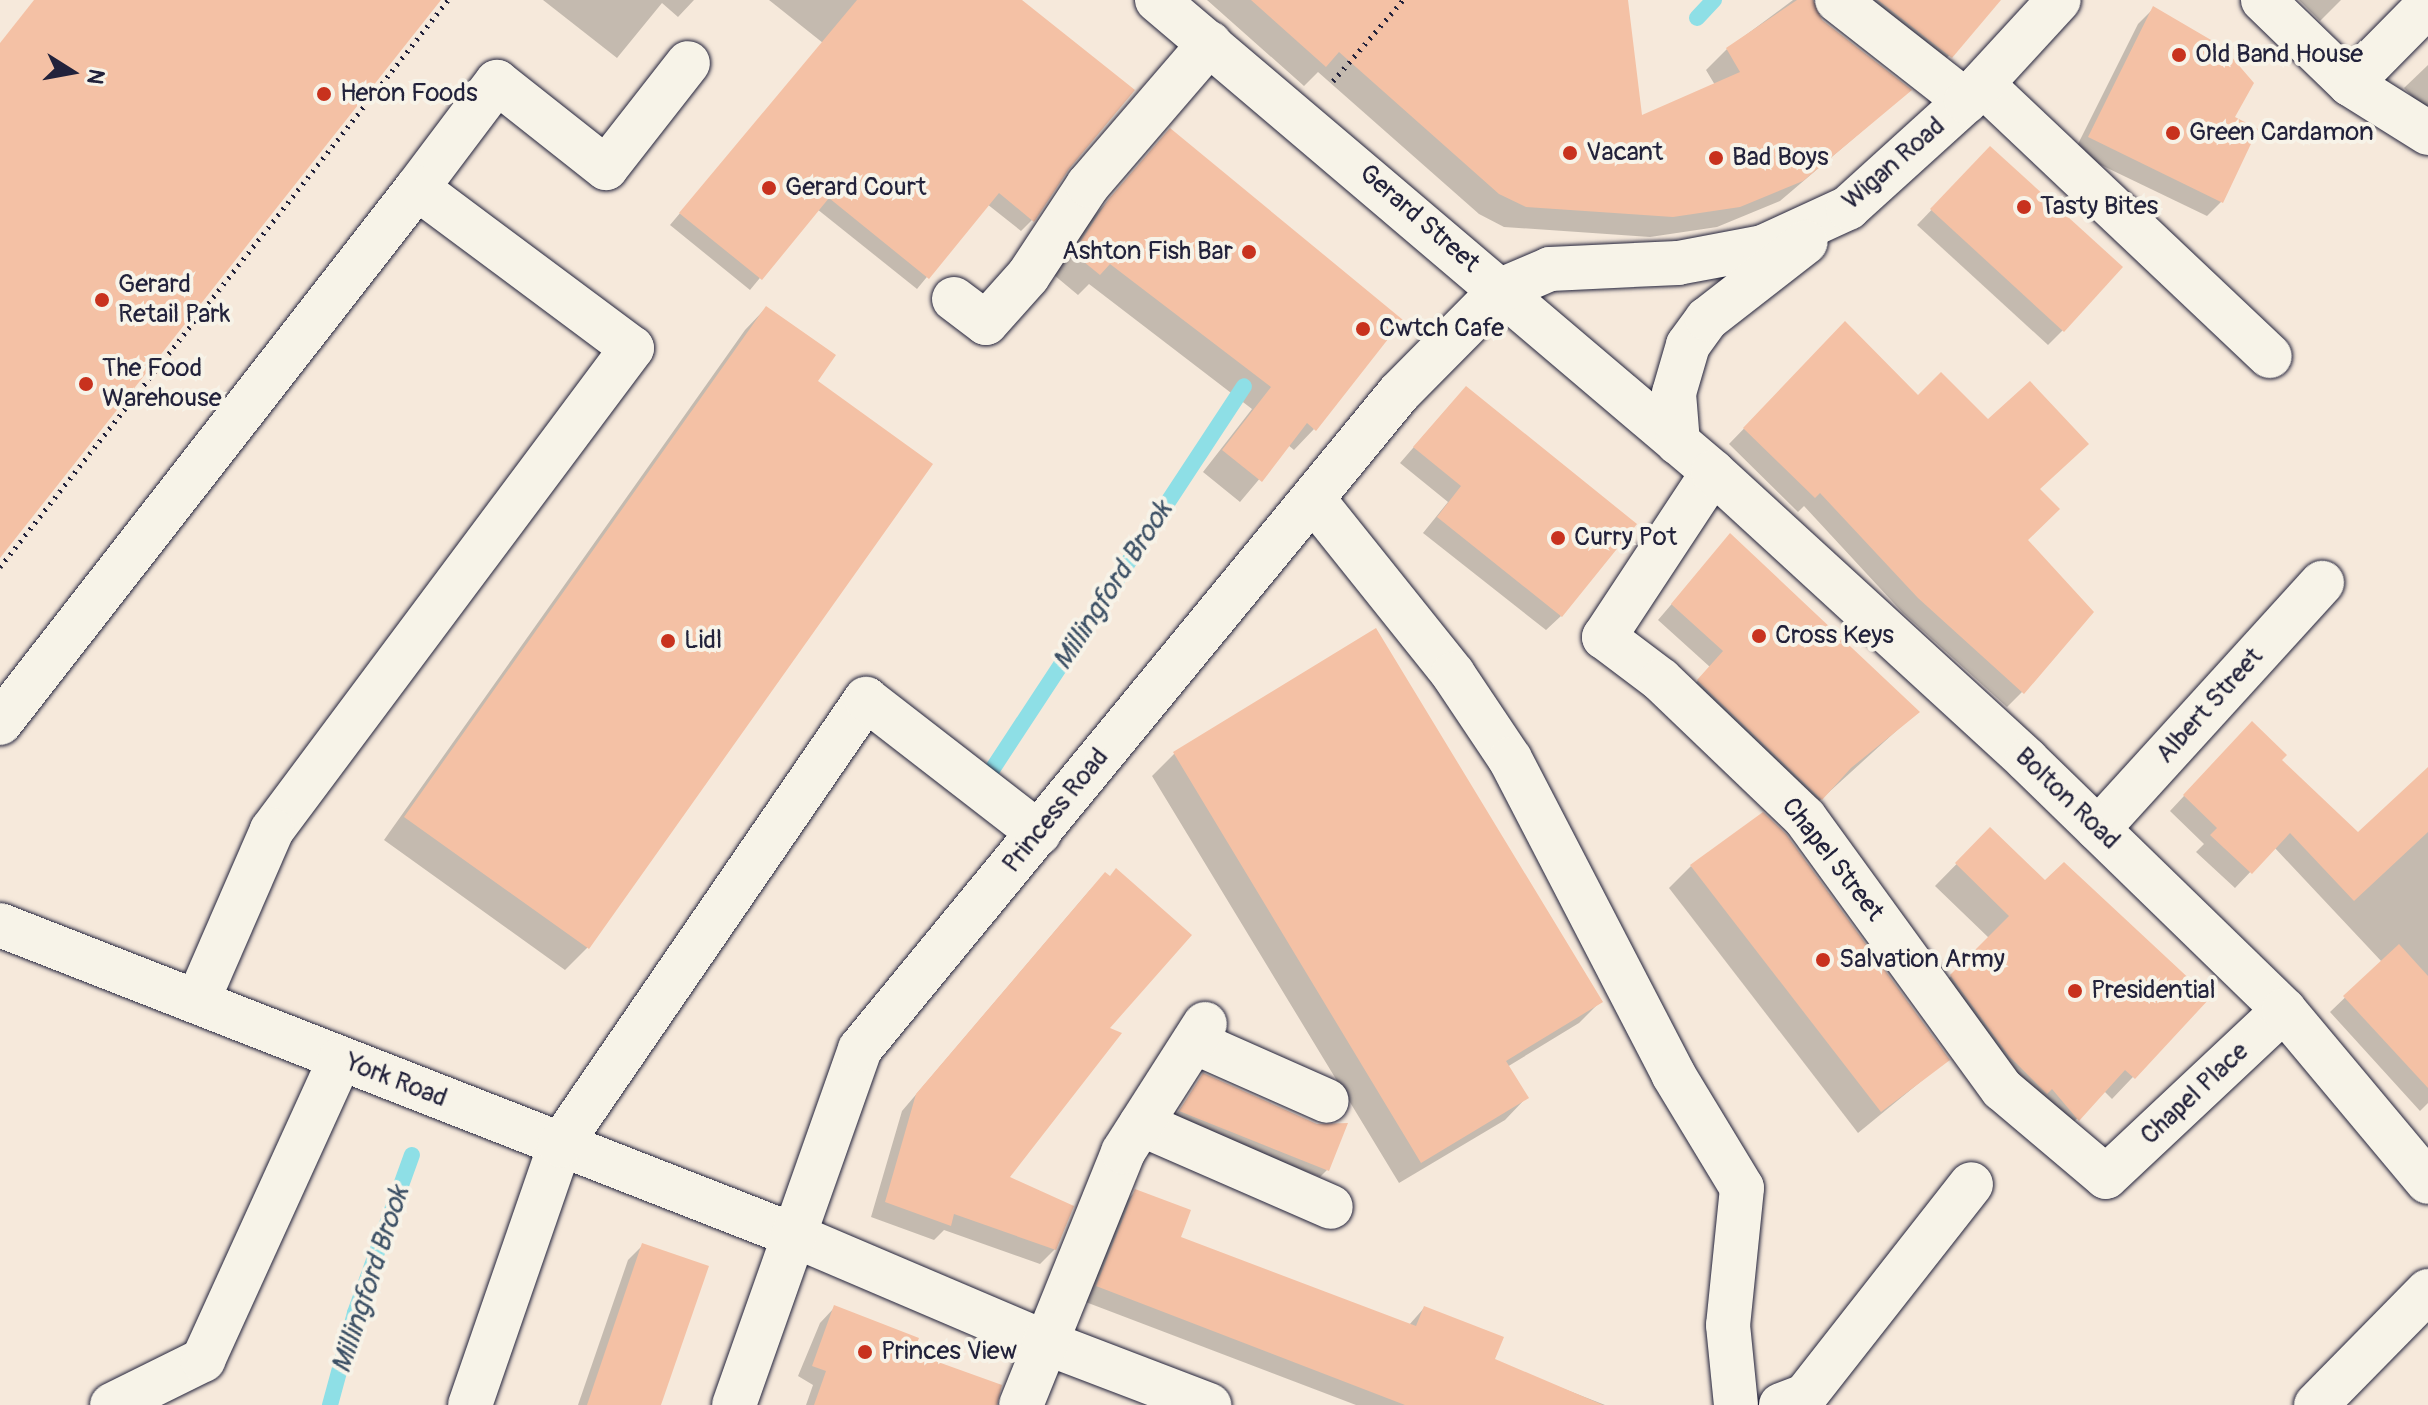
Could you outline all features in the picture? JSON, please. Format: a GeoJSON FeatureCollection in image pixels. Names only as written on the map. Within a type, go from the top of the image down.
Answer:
{"type":"FeatureCollection","features":[{"type":"Feature","properties":{"kind":"street","name":"Gerard Street"},"geometry":{"type":"LineString","coordinates":[[1157,0],[1301,119],[1678,443]]}},
{"type":"Feature","properties":{"kind":"street"},"geometry":{"type":"LineString","coordinates":[[1837,0],[1974,92],[2270,356]]}},
{"type":"Feature","properties":{"kind":"street","name":"Wigan Road"},"geometry":{"type":"LineString","coordinates":[[1501,290],[1550,269],[1678,263],[1763,247],[1848,208],[1974,92],[2059,0]]}},
{"type":"Feature","properties":{"kind":"street"},"geometry":{"type":"LineString","coordinates":[[2263,0],[2350,84],[2428,133]]}},
{"type":"Feature","properties":{"kind":"street"},"geometry":{"type":"LineString","coordinates":[[2350,84],[2428,5]]}},
{"type":"Feature","properties":{"kind":"street"},"geometry":{"type":"LineString","coordinates":[[954,299],[986,323],[1028,276],[1088,185],[1210,43]]}},
{"type":"Feature","properties":{"kind":"street"},"geometry":{"type":"LineString","coordinates":[[0,723],[497,82],[606,168],[688,63]]}},
{"type":"Feature","properties":{"kind":"street"},"geometry":{"type":"LineString","coordinates":[[198,1000],[272,830],[632,348],[417,188]]}},
{"type":"Feature","properties":{"kind":"street"},"geometry":{"type":"LineString","coordinates":[[1678,443],[1674,393],[1688,345],[1707,319],[1848,208]]}},
{"type":"Feature","properties":{"kind":"street","name":"Princess Road"},"geometry":{"type":"LineString","coordinates":[[734,1405],[860,1049],[1034,830],[1421,368],[1501,290]]}},
{"type":"Feature","properties":{"kind":"street","name":"Bolton Road"},"geometry":{"type":"LineString","coordinates":[[1678,443],[2098,829],[2284,1010],[2428,1182]]}},
{"type":"Feature","properties":{"kind":"street","name":"Chapel Street"},"geometry":{"type":"LineString","coordinates":[[1713,472],[1604,637],[1661,680],[1805,818],[2002,1089],[2106,1177]]}},
{"type":"Feature","properties":{"kind":"street"},"geometry":{"type":"LineString","coordinates":[[1313,499],[1453,674],[1510,759],[1673,1074],[1742,1188],[1728,1325],[1736,1405]]}},
{"type":"Feature","properties":{"kind":"street","name":"Albert Street"},"geometry":{"type":"LineString","coordinates":[[2098,829],[2322,583]]}},
{"type":"Feature","properties":{"kind":"street"},"geometry":{"type":"LineString","coordinates":[[470,1405],[560,1145],[866,699],[1034,830]]}},
{"type":"Feature","properties":{"kind":"street","name":"York Road"},"geometry":{"type":"LineString","coordinates":[[0,925],[793,1235],[1044,1342],[1209,1405]]}},
{"type":"Feature","properties":{"kind":"street","name":"Chapel Place"},"geometry":{"type":"LineString","coordinates":[[2106,1177],[2284,1010]]}},
{"type":"Feature","properties":{"kind":"street"},"geometry":{"type":"LineString","coordinates":[[1021,1405],[1123,1152],[1200,1033],[1327,1101]]}},
{"type":"Feature","properties":{"kind":"street"},"geometry":{"type":"LineString","coordinates":[[112,1405],[203,1360],[340,1060]]}},
{"type":"Feature","properties":{"kind":"street"},"geometry":{"type":"LineString","coordinates":[[1141,1124],[1331,1207]]}},
{"type":"Feature","properties":{"kind":"street"},"geometry":{"type":"LineString","coordinates":[[1781,1405],[1805,1396],[1971,1184]]}},
{"type":"Feature","properties":{"kind":"street"},"geometry":{"type":"LineString","coordinates":[[2316,1405],[2428,1291]]}},
{"type":"Feature","properties":{"kind":"path"},"geometry":{"type":"LineString","coordinates":[[0,567],[448,0]]}},
{"type":"Feature","properties":{"kind":"path"},"geometry":{"type":"LineString","coordinates":[[1301,119],[1403,0]]}},
{"type":"Feature","properties":{"kind":"building","name":"Gerard Retail Park"},"geometry":{"type":"Polygon","coordinates":[[[34,0],[441,0],[0,558],[0,43],[34,0]]]}},
{"type":"Feature","properties":{"kind":"building"},"geometry":{"type":"Polygon","coordinates":[[[857,0],[1022,0],[1135,90],[1069,169],[1034,222],[999,193],[929,279],[829,198],[762,280],[679,213],[857,0]]]}},
{"type":"Feature","properties":{"kind":"building"},"geometry":{"type":"Polygon","coordinates":[[[1251,0],[1628,0],[1642,115],[1740,72],[1726,48],[1797,0],[1813,0],[1822,20],[1912,90],[1803,181],[1740,207],[1673,217],[1526,207],[1499,194],[1339,52],[1326,67],[1251,0]]]}},
{"type":"Feature","properties":{"kind":"building"},"geometry":{"type":"Polygon","coordinates":[[[1878,0],[2001,0],[1952,58],[1878,0]]]}},
{"type":"Feature","properties":{"kind":"building","name":"Green Cardamon"},"geometry":{"type":"Polygon","coordinates":[[[2153,6],[2223,47],[2254,83],[2235,117],[2258,129],[2223,203],[2088,137],[2153,6]]]}},
{"type":"Feature","properties":{"kind":"building"},"geometry":{"type":"Polygon","coordinates":[[[1170,128],[1403,320],[1316,431],[1307,423],[1262,482],[1222,450],[1271,387],[1110,264],[1100,275],[1073,253],[1108,200],[1170,128]]]}},
{"type":"Feature","properties":{"kind":"building"},"geometry":{"type":"Polygon","coordinates":[[[1990,146],[2123,267],[2064,332],[1930,209],[1990,146]]]}},
{"type":"Feature","properties":{"kind":"building","name":"Lidl"},"geometry":{"type":"Polygon","coordinates":[[[766,306],[836,355],[818,381],[933,464],[589,949],[404,817],[766,306]]]}},
{"type":"Feature","properties":{"kind":"building"},"geometry":{"type":"Polygon","coordinates":[[[1845,321],[1918,395],[1941,372],[1988,419],[2030,381],[2089,444],[2040,489],[2060,509],[2028,540],[2094,612],[2024,694],[1918,598],[1820,493],[1815,498],[1743,428],[1845,321]]]}},
{"type":"Feature","properties":{"kind":"building"},"geometry":{"type":"Polygon","coordinates":[[[1466,386],[1637,524],[1562,617],[1437,517],[1461,486],[1413,447],[1466,386]]]}},
{"type":"Feature","properties":{"kind":"building"},"geometry":{"type":"Polygon","coordinates":[[[1730,533],[1920,712],[1851,768],[1822,800],[1697,680],[1723,651],[1671,604],[1730,533]]]}},
{"type":"Feature","properties":{"kind":"building"},"geometry":{"type":"Polygon","coordinates":[[[1376,628],[1603,1002],[1506,1061],[1529,1098],[1421,1163],[1173,752],[1376,628]]]}},
{"type":"Feature","properties":{"kind":"building"},"geometry":{"type":"Polygon","coordinates":[[[2252,721],[2287,755],[2282,760],[2358,832],[2428,767],[2428,832],[2354,901],[2290,833],[2252,874],[2210,835],[2217,828],[2183,795],[2252,721]]]}},
{"type":"Feature","properties":{"kind":"building","name":"Salvation Army"},"geometry":{"type":"Polygon","coordinates":[[[1763,812],[1786,834],[1950,1060],[1881,1112],[1690,865],[1763,812]]]}},
{"type":"Feature","properties":{"kind":"building","name":"Presidential"},"geometry":{"type":"Polygon","coordinates":[[[1990,827],[2045,880],[2064,862],[2210,998],[2135,1079],[2125,1070],[2079,1121],[2052,1089],[2047,1094],[2009,1056],[1950,975],[2009,916],[1955,863],[1990,827]]]}},
{"type":"Feature","properties":{"kind":"building"},"geometry":{"type":"Polygon","coordinates":[[[1116,868],[1192,935],[1110,1028],[1122,1033],[1010,1177],[1074,1206],[1056,1250],[954,1214],[951,1226],[885,1202],[916,1094],[1105,872],[1110,876],[1116,868]]]}},
{"type":"Feature","properties":{"kind":"building"},"geometry":{"type":"Polygon","coordinates":[[[2399,944],[2428,976],[2428,1088],[2343,996],[2399,944]]]}},
{"type":"Feature","properties":{"kind":"building"},"geometry":{"type":"Polygon","coordinates":[[[1203,1073],[1317,1124],[1348,1123],[1329,1171],[1179,1111],[1203,1073]]]}},
{"type":"Feature","properties":{"kind":"building"},"geometry":{"type":"Polygon","coordinates":[[[1135,1189],[1191,1210],[1181,1237],[1416,1326],[1424,1306],[1504,1337],[1495,1359],[1603,1405],[1405,1405],[1096,1286],[1135,1189]]]}},
{"type":"Feature","properties":{"kind":"building"},"geometry":{"type":"Polygon","coordinates":[[[642,1243],[709,1266],[661,1405],[587,1405],[642,1243]]]}},
{"type":"Feature","properties":{"kind":"building","name":"Princes View"},"geometry":{"type":"Polygon","coordinates":[[[834,1305],[919,1338],[913,1353],[1002,1385],[997,1405],[814,1405],[826,1371],[812,1366],[834,1305]]]}},
{"type":"Feature","properties":{"kind":"waterway","name":"Millingford Brook"},"geometry":{"type":"LineString","coordinates":[[1697,18],[1714,0]]}},
{"type":"Feature","properties":{"kind":"waterway","name":"Millingford Brook"},"geometry":{"type":"LineString","coordinates":[[982,785],[1244,386]]}},
{"type":"Feature","properties":{"kind":"waterway","name":"Millingford Brook"},"geometry":{"type":"LineString","coordinates":[[330,1405],[355,1313],[412,1155]]}},
{"type":"Feature","properties":{"kind":"place","name":"Old Band House"},"geometry":{"type":"Point","coordinates":[2179,55]}},
{"type":"Feature","properties":{"kind":"place","name":"Heron Foods"},"geometry":{"type":"Point","coordinates":[324,94]}},
{"type":"Feature","properties":{"kind":"place","name":"Green Cardamon"},"geometry":{"type":"Point","coordinates":[2173,133]}},
{"type":"Feature","properties":{"kind":"place","name":"Vacant"},"geometry":{"type":"Point","coordinates":[1570,153]}},
{"type":"Feature","properties":{"kind":"place","name":"Bad Boys"},"geometry":{"type":"Point","coordinates":[1716,158]}},
{"type":"Feature","properties":{"kind":"place","name":"Gerard Court"},"geometry":{"type":"Point","coordinates":[769,188]}},
{"type":"Feature","properties":{"kind":"place","name":"Tasty Bites"},"geometry":{"type":"Point","coordinates":[2024,207]}},
{"type":"Feature","properties":{"kind":"place","name":"Ashton Fish Bar"},"geometry":{"type":"Point","coordinates":[1249,252]}},
{"type":"Feature","properties":{"kind":"place","name":"Gerard Retail Park"},"geometry":{"type":"Point","coordinates":[102,300]}},
{"type":"Feature","properties":{"kind":"place","name":"Cwtch Cafe"},"geometry":{"type":"Point","coordinates":[1363,329]}},
{"type":"Feature","properties":{"kind":"place","name":"The Food Warehouse"},"geometry":{"type":"Point","coordinates":[86,384]}},
{"type":"Feature","properties":{"kind":"place","name":"Curry Pot"},"geometry":{"type":"Point","coordinates":[1558,538]}},
{"type":"Feature","properties":{"kind":"place","name":"Cross Keys"},"geometry":{"type":"Point","coordinates":[1759,636]}},
{"type":"Feature","properties":{"kind":"place","name":"Lidl"},"geometry":{"type":"Point","coordinates":[668,641]}},
{"type":"Feature","properties":{"kind":"place","name":"Salvation Army"},"geometry":{"type":"Point","coordinates":[1823,960]}},
{"type":"Feature","properties":{"kind":"place","name":"Presidential"},"geometry":{"type":"Point","coordinates":[2075,991]}},
{"type":"Feature","properties":{"kind":"place","name":"Princes View"},"geometry":{"type":"Point","coordinates":[865,1352]}}]}
